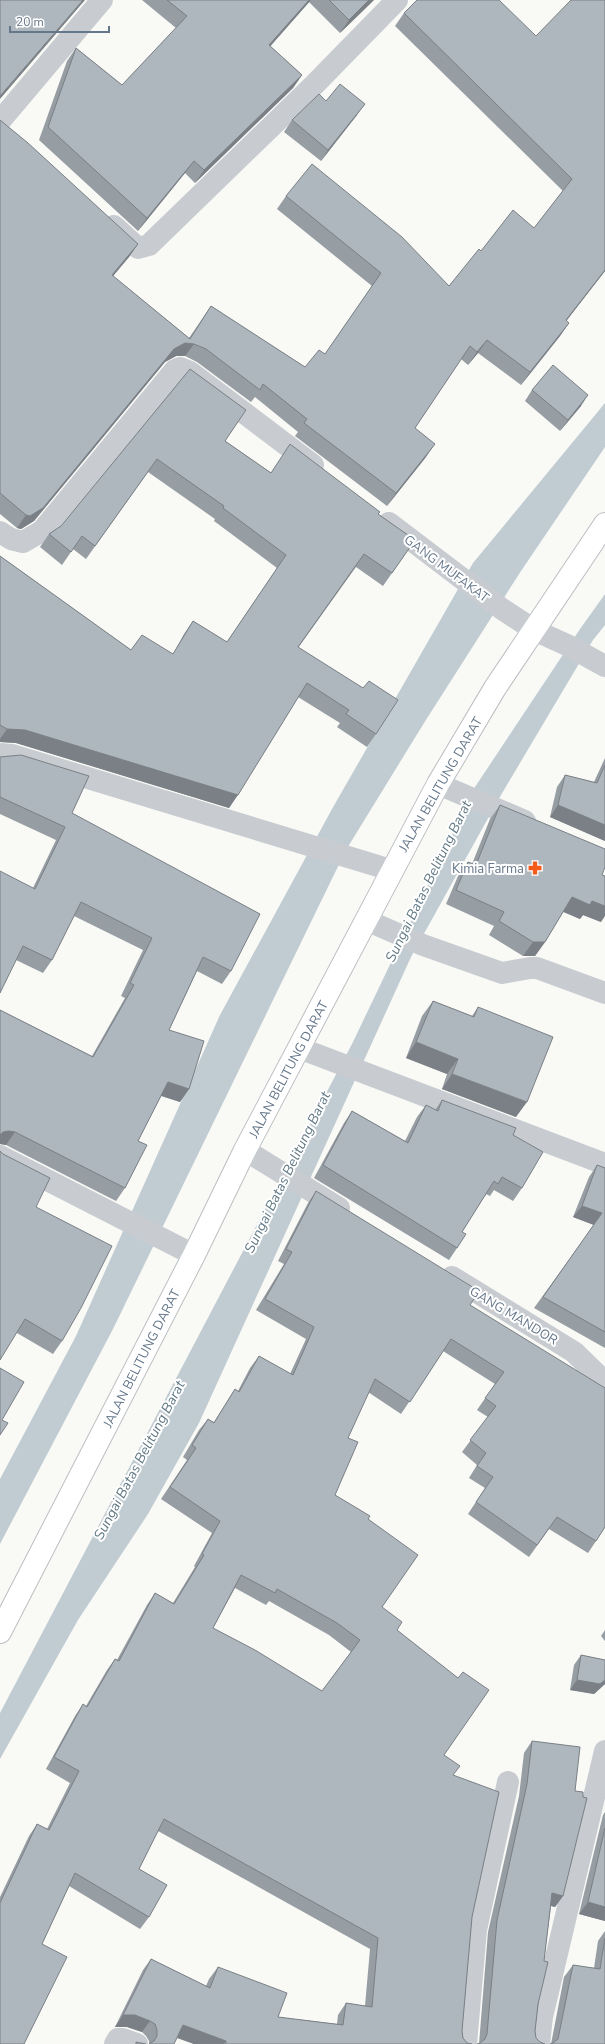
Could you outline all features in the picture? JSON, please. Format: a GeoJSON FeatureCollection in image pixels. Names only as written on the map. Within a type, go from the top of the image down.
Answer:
{"type":"FeatureCollection","features":[{"type":"Feature","properties":{"kind":"main road","name":"JALAN BELITUNG DARAT"},"geometry":{"type":"LineString","coordinates":[[0,1632],[6,1607],[194,1255],[245,1150],[391,870],[438,784],[495,688],[605,524]]}},
{"type":"Feature","properties":{"kind":"street"},"geometry":{"type":"LineString","coordinates":[[4,125],[102,0]]}},
{"type":"Feature","properties":{"kind":"street"},"geometry":{"type":"LineString","coordinates":[[100,213],[138,248],[149,245],[313,86],[397,0]]}},
{"type":"Feature","properties":{"kind":"street"},"geometry":{"type":"LineString","coordinates":[[0,532],[11,539],[23,542],[42,531],[175,370],[180,368],[190,372],[327,476]]}},
{"type":"Feature","properties":{"kind":"street","name":"GANG MUFAKAT"},"geometry":{"type":"LineString","coordinates":[[371,509],[502,609],[534,630],[605,666]]}},
{"type":"Feature","properties":{"kind":"street"},"geometry":{"type":"LineString","coordinates":[[0,754],[12,755],[391,870]]}},
{"type":"Feature","properties":{"kind":"street"},"geometry":{"type":"LineString","coordinates":[[438,784],[542,828]]}},
{"type":"Feature","properties":{"kind":"street"},"geometry":{"type":"LineString","coordinates":[[366,920],[423,945],[502,973],[537,968],[605,993]]}},
{"type":"Feature","properties":{"kind":"street"},"geometry":{"type":"LineString","coordinates":[[299,1048],[605,1164]]}},
{"type":"Feature","properties":{"kind":"street"},"geometry":{"type":"LineString","coordinates":[[245,1150],[354,1217]]}},
{"type":"Feature","properties":{"kind":"street"},"geometry":{"type":"LineString","coordinates":[[0,1156],[194,1255]]}},
{"type":"Feature","properties":{"kind":"street","name":"GANG MANDOR"},"geometry":{"type":"LineString","coordinates":[[434,1266],[574,1352],[605,1382]]}},
{"type":"Feature","properties":{"kind":"street"},"geometry":{"type":"LineString","coordinates":[[539,2044],[542,2017],[605,1751]]}},
{"type":"Feature","properties":{"kind":"street"},"geometry":{"type":"LineString","coordinates":[[466,2044],[476,1930],[508,1782]]}},
{"type":"Feature","properties":{"kind":"street"},"geometry":{"type":"LineString","coordinates":[[116,2044],[118,2039],[123,2039],[137,2044]]}},
{"type":"Feature","properties":{"kind":"water"},"geometry":{"type":"Polygon","coordinates":[[[605,403],[605,447],[521,571],[424,723],[346,850],[113,1329],[0,1544],[0,1479],[76,1336],[220,1015],[332,809],[473,563],[605,403]]]}},
{"type":"Feature","properties":{"kind":"water","name":"Sungai Batas Belitung Barat"},"geometry":{"type":"Polygon","coordinates":[[[605,594],[605,625],[593,640],[501,795],[411,957],[199,1423],[148,1514],[78,1620],[0,1759],[0,1713],[352,1044],[475,787],[605,594]]]}},
{"type":"Feature","properties":{"kind":"building"},"geometry":{"type":"Polygon","coordinates":[[[0,0],[83,0],[0,96],[0,0]]]}},
{"type":"Feature","properties":{"kind":"building"},"geometry":{"type":"Polygon","coordinates":[[[167,0],[309,0],[269,45],[302,75],[204,170],[194,161],[147,218],[48,127],[76,48],[122,85],[187,16],[167,0]]]}},
{"type":"Feature","properties":{"kind":"building"},"geometry":{"type":"Polygon","coordinates":[[[329,0],[369,0],[349,20],[329,0]]]}},
{"type":"Feature","properties":{"kind":"building"},"geometry":{"type":"Polygon","coordinates":[[[417,0],[499,0],[536,36],[571,0],[605,0],[605,270],[566,320],[569,323],[530,372],[487,340],[477,352],[470,346],[415,428],[435,444],[396,493],[304,423],[307,419],[263,384],[260,390],[206,349],[194,344],[185,343],[174,349],[43,508],[30,516],[26,515],[0,493],[0,120],[28,143],[138,244],[112,275],[190,339],[211,306],[305,367],[319,350],[325,354],[381,273],[286,196],[312,164],[402,237],[449,286],[479,249],[481,251],[513,210],[534,228],[572,179],[404,13],[417,0]]]}},
{"type":"Feature","properties":{"kind":"building"},"geometry":{"type":"Polygon","coordinates":[[[340,84],[365,104],[328,150],[292,120],[319,94],[326,101],[340,84]]]}},
{"type":"Feature","properties":{"kind":"building"},"geometry":{"type":"Polygon","coordinates":[[[553,365],[588,395],[568,420],[532,390],[553,365]]]}},
{"type":"Feature","properties":{"kind":"building"},"geometry":{"type":"Polygon","coordinates":[[[190,369],[246,410],[225,441],[271,473],[290,444],[380,512],[378,514],[415,540],[392,573],[364,554],[298,647],[363,688],[369,681],[398,700],[376,734],[346,714],[349,710],[307,683],[238,795],[25,730],[7,729],[0,725],[0,556],[131,650],[142,635],[173,654],[193,621],[227,642],[286,555],[223,508],[224,506],[157,459],[95,546],[82,536],[71,552],[49,534],[61,526],[190,369]]]}},
{"type":"Feature","properties":{"kind":"building"},"geometry":{"type":"Polygon","coordinates":[[[21,755],[89,776],[72,813],[260,914],[231,971],[203,957],[169,1030],[204,1041],[189,1089],[168,1082],[138,1141],[147,1145],[125,1188],[15,1132],[3,1132],[0,1135],[0,1010],[93,1057],[134,985],[130,983],[152,938],[81,902],[52,960],[23,946],[0,993],[0,871],[35,889],[65,827],[0,797],[0,757],[21,755]]]}},
{"type":"Feature","properties":{"kind":"building"},"geometry":{"type":"Polygon","coordinates":[[[605,765],[605,825],[558,805],[565,775],[597,783],[605,765]]]}},
{"type":"Feature","properties":{"kind":"building"},"geometry":{"type":"Polygon","coordinates":[[[500,805],[605,849],[605,867],[602,875],[605,876],[605,906],[592,901],[590,905],[572,897],[545,942],[533,942],[499,921],[504,912],[456,890],[468,862],[476,865],[500,805]]]}},
{"type":"Feature","properties":{"kind":"building"},"geometry":{"type":"Polygon","coordinates":[[[433,1001],[474,1017],[478,1007],[553,1037],[527,1102],[452,1074],[458,1059],[416,1042],[433,1001]]]}},
{"type":"Feature","properties":{"kind":"building"},"geometry":{"type":"Polygon","coordinates":[[[442,1100],[516,1128],[513,1135],[543,1152],[522,1188],[502,1177],[498,1184],[494,1181],[462,1232],[466,1234],[457,1248],[323,1165],[352,1111],[408,1143],[426,1105],[438,1111],[442,1100]]]}},
{"type":"Feature","properties":{"kind":"building"},"geometry":{"type":"Polygon","coordinates":[[[0,1151],[3,1154],[50,1178],[36,1207],[112,1246],[81,1308],[62,1341],[25,1319],[0,1360],[0,1151]]]}},
{"type":"Feature","properties":{"kind":"building"},"geometry":{"type":"Polygon","coordinates":[[[597,1165],[605,1168],[605,1332],[543,1297],[602,1213],[582,1206],[597,1165]]]}},
{"type":"Feature","properties":{"kind":"building"},"geometry":{"type":"Polygon","coordinates":[[[316,1191],[479,1291],[470,1305],[605,1388],[605,1527],[596,1541],[557,1517],[537,1545],[476,1502],[493,1477],[477,1466],[486,1453],[470,1440],[496,1406],[485,1398],[504,1372],[451,1339],[410,1402],[375,1379],[348,1438],[358,1442],[335,1495],[370,1516],[368,1519],[418,1555],[382,1607],[402,1622],[397,1630],[458,1678],[463,1672],[489,1690],[444,1755],[460,1766],[453,1775],[499,1792],[472,1917],[462,2031],[463,2038],[467,2043],[472,2044],[226,2044],[226,2041],[183,2025],[174,2044],[149,2044],[154,2041],[157,2036],[155,2024],[135,2015],[123,2015],[151,1959],[210,1988],[218,1967],[287,1993],[278,2017],[343,2025],[346,2003],[372,2007],[378,1938],[164,1819],[139,1869],[167,1885],[149,1917],[75,1873],[42,1944],[67,1957],[24,2044],[0,2044],[0,1903],[37,1824],[49,1830],[79,1771],[54,1757],[83,1704],[87,1707],[115,1659],[119,1661],[155,1593],[174,1604],[204,1555],[202,1554],[220,1521],[170,1487],[196,1448],[192,1445],[208,1419],[214,1423],[235,1389],[239,1392],[259,1356],[293,1375],[314,1327],[265,1299],[292,1252],[286,1249],[316,1191]],[[241,1575],[213,1628],[255,1650],[322,1691],[360,1640],[337,1623],[277,1589],[275,1593],[241,1575]]]}},
{"type":"Feature","properties":{"kind":"building"},"geometry":{"type":"Polygon","coordinates":[[[0,1368],[24,1382],[2,1420],[8,1423],[0,1435],[0,1368]]]}},
{"type":"Feature","properties":{"kind":"building"},"geometry":{"type":"Polygon","coordinates":[[[581,1655],[605,1660],[605,1680],[600,1684],[577,1680],[581,1655]]]}},
{"type":"Feature","properties":{"kind":"building"},"geometry":{"type":"Polygon","coordinates":[[[532,1741],[580,1747],[575,1791],[583,1792],[583,1797],[587,1798],[563,1896],[552,1893],[544,1961],[548,1962],[538,2004],[535,2031],[536,2038],[545,2044],[477,2044],[485,2039],[487,2034],[497,1920],[527,1784],[532,1741]]]}},
{"type":"Feature","properties":{"kind":"building"},"geometry":{"type":"Polygon","coordinates":[[[605,1828],[605,1907],[588,1902],[605,1828]]]}},
{"type":"Feature","properties":{"kind":"building"},"geometry":{"type":"Polygon","coordinates":[[[605,1938],[605,2044],[550,2044],[558,2039],[573,1965],[600,1969],[605,1938]]]}},
{"type":"Feature","properties":{"kind":"place","name":"Kimia Farma"},"geometry":{"type":"Point","coordinates":[535,868]}}]}
